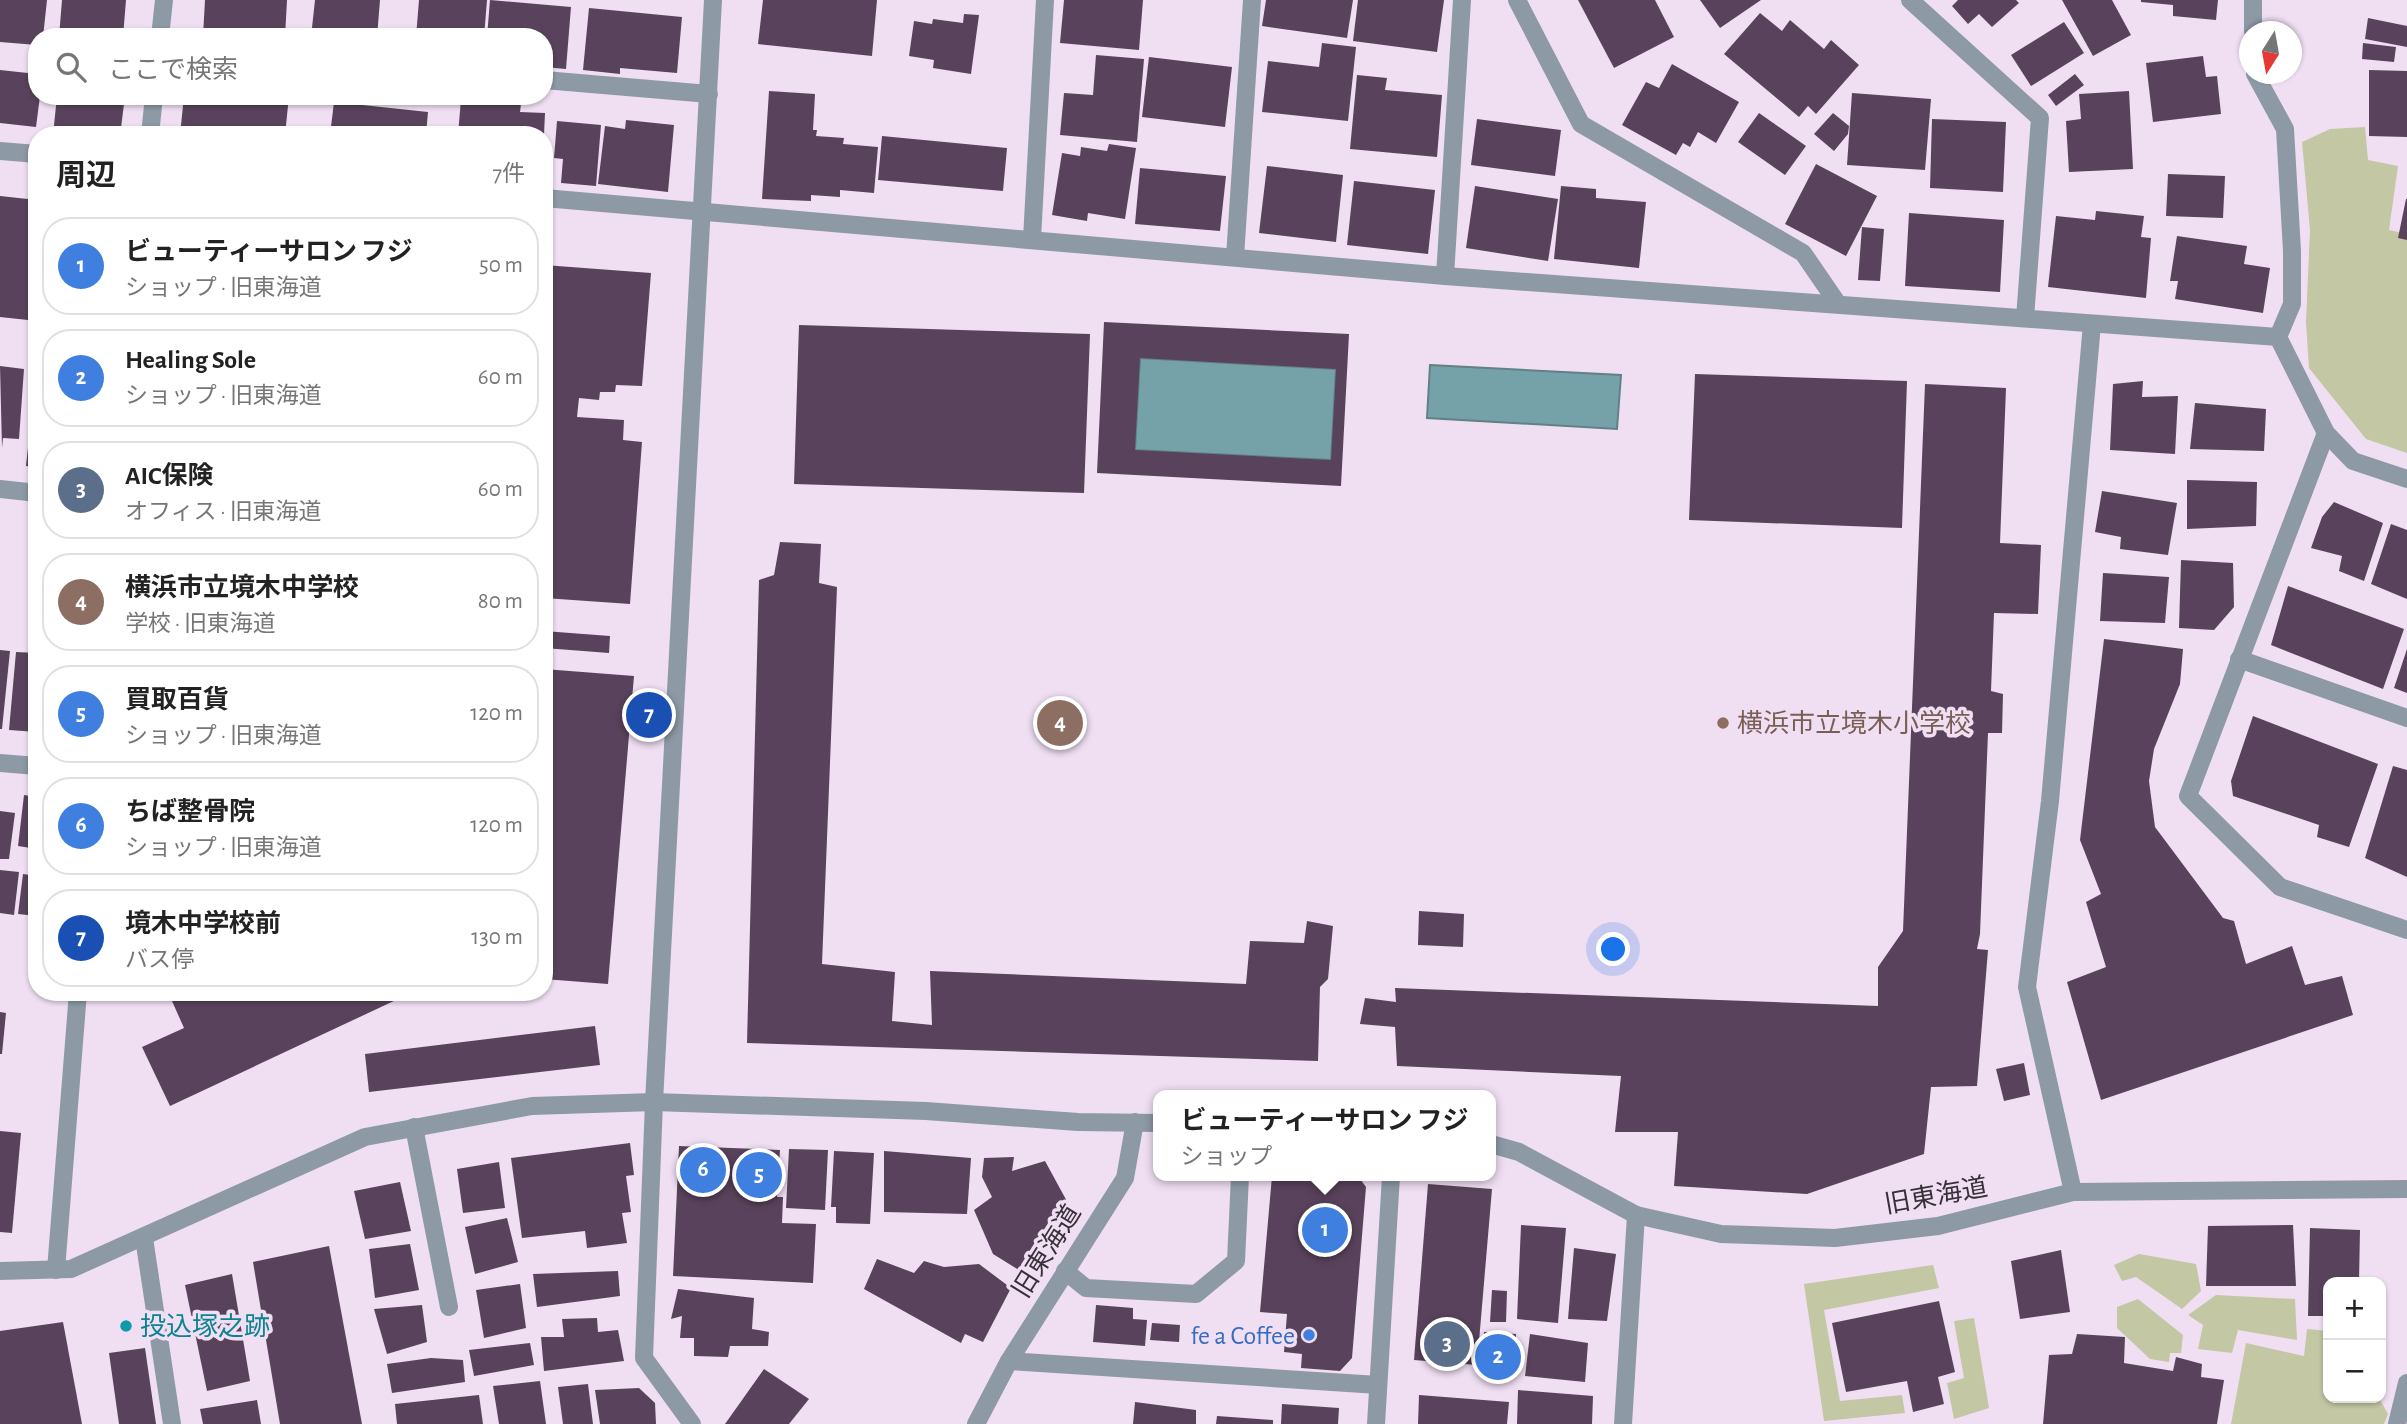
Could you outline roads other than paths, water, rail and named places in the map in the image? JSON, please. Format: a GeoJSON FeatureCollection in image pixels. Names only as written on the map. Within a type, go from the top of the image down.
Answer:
{"type":"FeatureCollection","features":[{"type":"Feature","properties":{"kind":"street"},"geometry":{"type":"LineString","coordinates":[[161,28],[164,0]]}},
{"type":"Feature","properties":{"kind":"street"},"geometry":{"type":"LineString","coordinates":[[692,1424],[644,1358],[654,1102],[713,0]]}},
{"type":"Feature","properties":{"kind":"street"},"geometry":{"type":"LineString","coordinates":[[1032,239],[1045,0]]}},
{"type":"Feature","properties":{"kind":"street"},"geometry":{"type":"LineString","coordinates":[[1235,257],[1251,0]]}},
{"type":"Feature","properties":{"kind":"street"},"geometry":{"type":"LineString","coordinates":[[1445,276],[1462,0]]}},
{"type":"Feature","properties":{"kind":"street"},"geometry":{"type":"LineString","coordinates":[[1517,0],[1581,124],[1804,253],[1838,304]]}},
{"type":"Feature","properties":{"kind":"street"},"geometry":{"type":"LineString","coordinates":[[1910,0],[2040,118],[2025,318]]}},
{"type":"Feature","properties":{"kind":"street"},"geometry":{"type":"LineString","coordinates":[[2253,0],[2253,21]]}},
{"type":"Feature","properties":{"kind":"street"},"geometry":{"type":"LineString","coordinates":[[553,81],[709,94]]}},
{"type":"Feature","properties":{"kind":"street"},"geometry":{"type":"LineString","coordinates":[[2260,84],[2285,130],[2292,251],[2292,304],[2278,337],[2326,433],[2353,461],[2407,479]]}},
{"type":"Feature","properties":{"kind":"street"},"geometry":{"type":"LineString","coordinates":[[151,126],[153,105]]}},
{"type":"Feature","properties":{"kind":"street"},"geometry":{"type":"LineString","coordinates":[[0,151],[28,153]]}},
{"type":"Feature","properties":{"kind":"street"},"geometry":{"type":"LineString","coordinates":[[553,199],[1445,276],[2278,337]]}},
{"type":"Feature","properties":{"kind":"street"},"geometry":{"type":"LineString","coordinates":[[2073,1192],[2027,987],[2050,802],[2092,324]]}},
{"type":"Feature","properties":{"kind":"street"},"geometry":{"type":"LineString","coordinates":[[2326,433],[2188,796],[2280,887],[2407,930]]}},
{"type":"Feature","properties":{"kind":"street"},"geometry":{"type":"LineString","coordinates":[[0,489],[28,492]]}},
{"type":"Feature","properties":{"kind":"street"},"geometry":{"type":"LineString","coordinates":[[2239,659],[2407,718]]}},
{"type":"Feature","properties":{"kind":"street"},"geometry":{"type":"LineString","coordinates":[[0,763],[28,765]]}},
{"type":"Feature","properties":{"kind":"street"},"geometry":{"type":"LineString","coordinates":[[56,1270],[77,1001]]}},
{"type":"Feature","properties":{"kind":"street"},"geometry":{"type":"LineString","coordinates":[[0,1271],[71,1269],[365,1137],[532,1106],[654,1102],[926,1111],[1078,1122],[1153,1124]]}},
{"type":"Feature","properties":{"kind":"street","name":"旧東海道"},"geometry":{"type":"LineString","coordinates":[[976,1424],[1009,1361],[1125,1178],[1135,1122]]}},
{"type":"Feature","properties":{"kind":"street"},"geometry":{"type":"LineString","coordinates":[[414,1127],[449,1307]]}},
{"type":"Feature","properties":{"kind":"street","name":"旧東海道"},"geometry":{"type":"LineString","coordinates":[[1496,1145],[1519,1152],[1636,1215],[1721,1234],[1835,1238],[1938,1226],[2073,1192],[2407,1189]]}},
{"type":"Feature","properties":{"kind":"street"},"geometry":{"type":"LineString","coordinates":[[1065,1271],[1086,1288],[1196,1294],[1236,1261],[1240,1181]]}},
{"type":"Feature","properties":{"kind":"street"},"geometry":{"type":"LineString","coordinates":[[1376,1424],[1391,1181]]}},
{"type":"Feature","properties":{"kind":"street"},"geometry":{"type":"LineString","coordinates":[[1623,1424],[1636,1215]]}},
{"type":"Feature","properties":{"kind":"street"},"geometry":{"type":"LineString","coordinates":[[144,1238],[172,1424]]}},
{"type":"Feature","properties":{"kind":"street"},"geometry":{"type":"LineString","coordinates":[[1009,1361],[1378,1385]]}},
{"type":"Feature","properties":{"kind":"street"},"geometry":{"type":"LineString","coordinates":[[2397,1424],[2407,1383]]}},
{"type":"Feature","properties":{"kind":"place","name":"境木中学校前"},"geometry":{"type":"Point","coordinates":[649,715]}},
{"type":"Feature","properties":{"kind":"place","name":"横浜市立境木中学校"},"geometry":{"type":"Point","coordinates":[1060,723]}},
{"type":"Feature","properties":{"kind":"place","name":"横浜市立境木小学校"},"geometry":{"type":"Point","coordinates":[1723,723]}},
{"type":"Feature","properties":{"kind":"place","name":"ちば整骨院"},"geometry":{"type":"Point","coordinates":[703,1170]}},
{"type":"Feature","properties":{"kind":"place","name":"買取百貨"},"geometry":{"type":"Point","coordinates":[759,1175]}},
{"type":"Feature","properties":{"kind":"place","name":"ビューティーサロン フジ"},"geometry":{"type":"Point","coordinates":[1325,1230]}},
{"type":"Feature","properties":{"kind":"place","name":"投込塚之跡"},"geometry":{"type":"Point","coordinates":[126,1326]}},
{"type":"Feature","properties":{"kind":"place","name":"fe a Coffee"},"geometry":{"type":"Point","coordinates":[1309,1335]}},
{"type":"Feature","properties":{"kind":"place","name":"AIC保険"},"geometry":{"type":"Point","coordinates":[1447,1344]}},
{"type":"Feature","properties":{"kind":"place","name":"Healing Sole"},"geometry":{"type":"Point","coordinates":[1498,1357]}}]}
